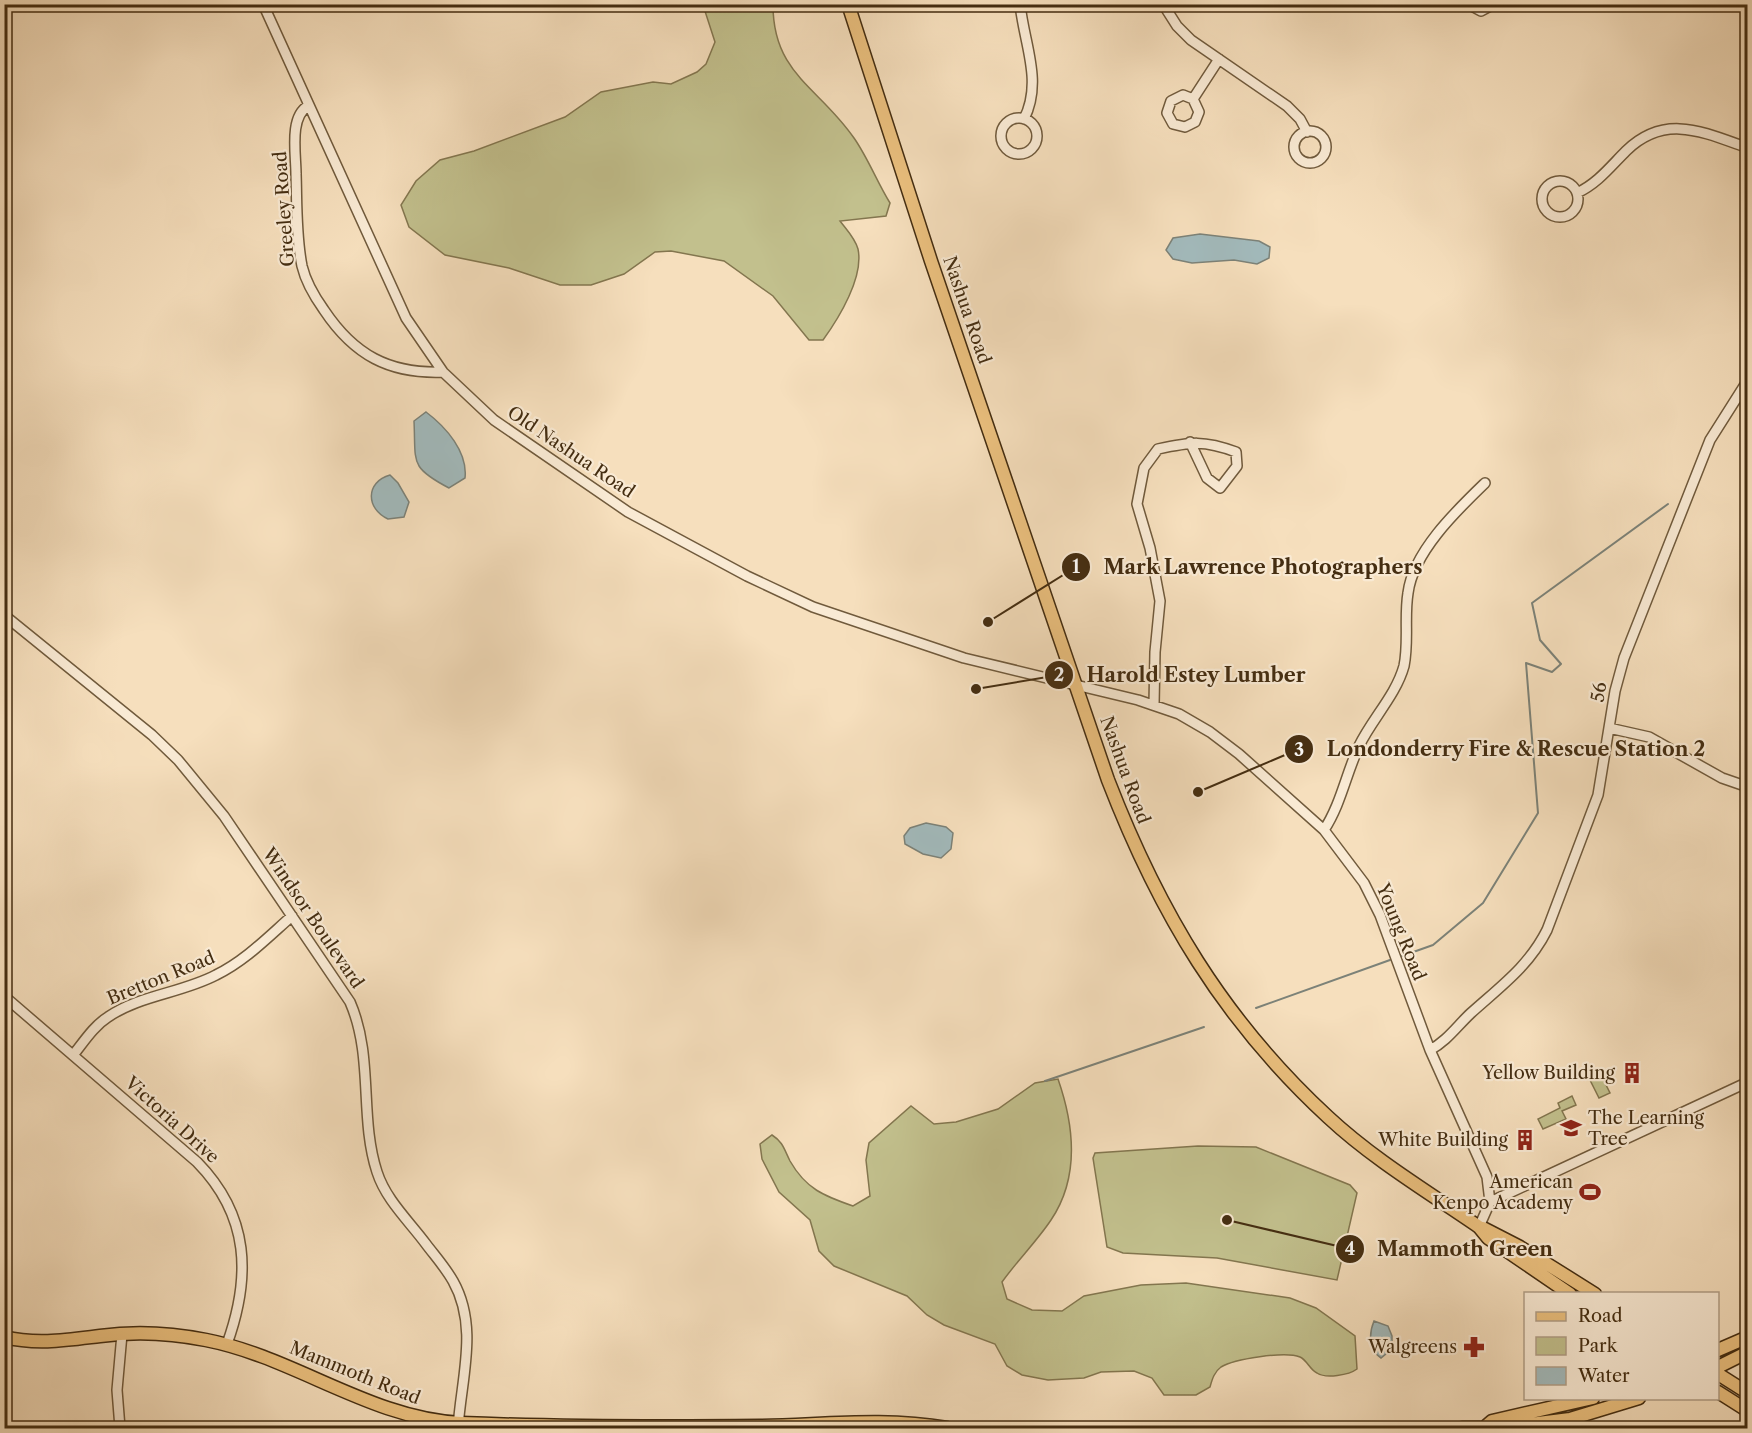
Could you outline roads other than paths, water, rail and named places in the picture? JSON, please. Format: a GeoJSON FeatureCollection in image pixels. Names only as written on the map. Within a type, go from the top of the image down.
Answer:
{"type":"FeatureCollection","features":[{"type":"Feature","properties":{"kind":"main road","name":"Nashua Road"},"geometry":{"type":"LineString","coordinates":[[848,4],[931,261],[1108,780],[1143,866],[1179,936],[1237,1018],[1296,1087],[1328,1117],[1378,1157],[1479,1227],[1511,1241],[1593,1292]]}},
{"type":"Feature","properties":{"kind":"main road","name":"Nashua Road"},"geometry":{"type":"LineString","coordinates":[[1479,1227],[1488,1238],[1569,1292]]}},
{"type":"Feature","properties":{"kind":"main road","name":"Mammoth Road"},"geometry":{"type":"LineString","coordinates":[[4,1337],[49,1342],[122,1334],[173,1335],[227,1344],[278,1361],[404,1414],[459,1426],[761,1426],[861,1420],[906,1422],[947,1428]]}},
{"type":"Feature","properties":{"kind":"main road"},"geometry":{"type":"LineString","coordinates":[[1719,1350],[1748,1336]]}},
{"type":"Feature","properties":{"kind":"main road"},"geometry":{"type":"LineString","coordinates":[[1719,1366],[1748,1352]]}},
{"type":"Feature","properties":{"kind":"main road"},"geometry":{"type":"LineString","coordinates":[[1719,1375],[1748,1393]]}},
{"type":"Feature","properties":{"kind":"main road"},"geometry":{"type":"LineString","coordinates":[[1719,1393],[1748,1411]]}},
{"type":"Feature","properties":{"kind":"main road"},"geometry":{"type":"LineString","coordinates":[[1462,1428],[1486,1428],[1492,1421],[1584,1400]]}},
{"type":"Feature","properties":{"kind":"main road"},"geometry":{"type":"LineString","coordinates":[[1499,1428],[1570,1419],[1633,1400]]}},
{"type":"Feature","properties":{"kind":"street","name":"Old Nashua Road"},"geometry":{"type":"LineString","coordinates":[[262,4],[406,318],[443,372],[494,420],[628,512],[747,576],[813,606],[896,637],[991,666],[1076,686]]}},
{"type":"Feature","properties":{"kind":"street"},"geometry":{"type":"LineString","coordinates":[[1020,4],[1034,84],[1031,104],[1024,119]]}},
{"type":"Feature","properties":{"kind":"street"},"geometry":{"type":"LineString","coordinates":[[1163,4],[1183,33],[1287,105],[1300,119],[1307,132]]}},
{"type":"Feature","properties":{"kind":"street"},"geometry":{"type":"LineString","coordinates":[[1468,4],[1481,10],[1494,4]]}},
{"type":"Feature","properties":{"kind":"street"},"geometry":{"type":"LineString","coordinates":[[1193,99],[1219,59]]}},
{"type":"Feature","properties":{"kind":"street","name":"Greeley Road"},"geometry":{"type":"LineString","coordinates":[[308,106],[302,110],[296,121],[296,161],[299,247],[310,290],[341,334],[361,352],[406,371],[443,372]]}},
{"type":"Feature","properties":{"kind":"street"},"geometry":{"type":"LineString","coordinates":[[1577,193],[1600,180],[1640,140],[1657,131],[1675,128],[1694,130],[1748,148]]}},
{"type":"Feature","properties":{"kind":"street","name":"56"},"geometry":{"type":"LineString","coordinates":[[1430,1050],[1446,1040],[1470,1014],[1517,974],[1539,946],[1593,813],[1624,658],[1710,440],[1748,380]]}},
{"type":"Feature","properties":{"kind":"street"},"geometry":{"type":"LineString","coordinates":[[1154,705],[1155,652],[1160,601],[1150,548],[1137,504],[1144,468],[1158,449],[1190,442],[1210,442],[1236,452],[1237,466],[1220,489],[1207,478],[1190,442]]}},
{"type":"Feature","properties":{"kind":"street"},"geometry":{"type":"LineString","coordinates":[[1324,830],[1336,810],[1360,744],[1401,675],[1405,657],[1407,594],[1414,568],[1424,552],[1465,502],[1485,483]]}},
{"type":"Feature","properties":{"kind":"street","name":"Windsor Boulevard"},"geometry":{"type":"LineString","coordinates":[[4,615],[152,735],[178,760],[218,809],[336,978],[357,1019],[365,1055],[371,1143],[378,1174],[392,1202],[450,1276],[464,1308],[466,1359],[459,1426]]}},
{"type":"Feature","properties":{"kind":"street","name":"Young Road"},"geometry":{"type":"LineString","coordinates":[[1076,686],[1154,705],[1195,723],[1218,738],[1324,830],[1354,868],[1372,899],[1430,1050],[1487,1177],[1490,1202]]}},
{"type":"Feature","properties":{"kind":"street"},"geometry":{"type":"LineString","coordinates":[[1609,729],[1649,737],[1722,778],[1748,788]]}},
{"type":"Feature","properties":{"kind":"street","name":"Bretton Road"},"geometry":{"type":"LineString","coordinates":[[74,1054],[108,1017],[134,1003],[182,990],[220,974],[242,959],[292,915]]}},
{"type":"Feature","properties":{"kind":"street","name":"Victoria Drive"},"geometry":{"type":"LineString","coordinates":[[4,996],[197,1162],[223,1196],[237,1230],[243,1272],[241,1301],[227,1344]]}},
{"type":"Feature","properties":{"kind":"street"},"geometry":{"type":"LineString","coordinates":[[1479,1227],[1490,1202],[1748,1082]]}},
{"type":"Feature","properties":{"kind":"street"},"geometry":{"type":"LineString","coordinates":[[120,1428],[117,1390],[122,1334]]}},
{"type":"Feature","properties":{"kind":"water"},"geometry":{"type":"Polygon","coordinates":[[[1200,234],[1259,241],[1270,247],[1269,258],[1257,264],[1234,260],[1192,263],[1173,259],[1166,250],[1173,238],[1200,234]]]}},
{"type":"Feature","properties":{"kind":"water"},"geometry":{"type":"Polygon","coordinates":[[[426,412],[448,433],[463,459],[465,478],[449,488],[427,475],[417,462],[414,421],[426,412]]]}},
{"type":"Feature","properties":{"kind":"water"},"geometry":{"type":"Polygon","coordinates":[[[390,475],[398,483],[409,502],[404,517],[388,519],[381,515],[372,503],[371,496],[376,483],[390,475]]]}},
{"type":"Feature","properties":{"kind":"water"},"geometry":{"type":"Polygon","coordinates":[[[926,823],[946,827],[953,833],[951,849],[941,858],[923,854],[905,844],[904,836],[910,828],[926,823]]]}},
{"type":"Feature","properties":{"kind":"water"},"geometry":{"type":"Polygon","coordinates":[[[1374,1321],[1388,1326],[1392,1336],[1392,1349],[1381,1358],[1374,1351],[1371,1341],[1374,1321]]]}},
{"type":"Feature","properties":{"kind":"waterway"},"geometry":{"type":"LineString","coordinates":[[1402,956],[1433,945],[1483,903],[1538,813],[1526,663],[1552,672],[1561,664],[1540,640],[1532,603],[1668,504]]}},
{"type":"Feature","properties":{"kind":"waterway"},"geometry":{"type":"LineString","coordinates":[[1256,1008],[1390,960]]}},
{"type":"Feature","properties":{"kind":"waterway"},"geometry":{"type":"LineString","coordinates":[[1045,1081],[1204,1027]]}},
{"type":"Feature","properties":{"kind":"place","name":"Mark Lawrence Photographers"},"geometry":{"type":"Point","coordinates":[988,622]}},
{"type":"Feature","properties":{"kind":"place","name":"Harold Estey Lumber"},"geometry":{"type":"Point","coordinates":[976,689]}},
{"type":"Feature","properties":{"kind":"place","name":"Londonderry Fire & Rescue Station 2"},"geometry":{"type":"Point","coordinates":[1198,792]}},
{"type":"Feature","properties":{"kind":"place","name":"Yellow Building"},"geometry":{"type":"Point","coordinates":[1632,1073]}},
{"type":"Feature","properties":{"kind":"place","name":"The Learning Tree"},"geometry":{"type":"Point","coordinates":[1571,1128]}},
{"type":"Feature","properties":{"kind":"place","name":"White Building"},"geometry":{"type":"Point","coordinates":[1525,1140]}},
{"type":"Feature","properties":{"kind":"place","name":"American Kenpo Academy"},"geometry":{"type":"Point","coordinates":[1590,1192]}},
{"type":"Feature","properties":{"kind":"place","name":"Mammoth Green"},"geometry":{"type":"Point","coordinates":[1227,1220]}},
{"type":"Feature","properties":{"kind":"place","name":"Walgreens"},"geometry":{"type":"Point","coordinates":[1474,1347]}}]}
